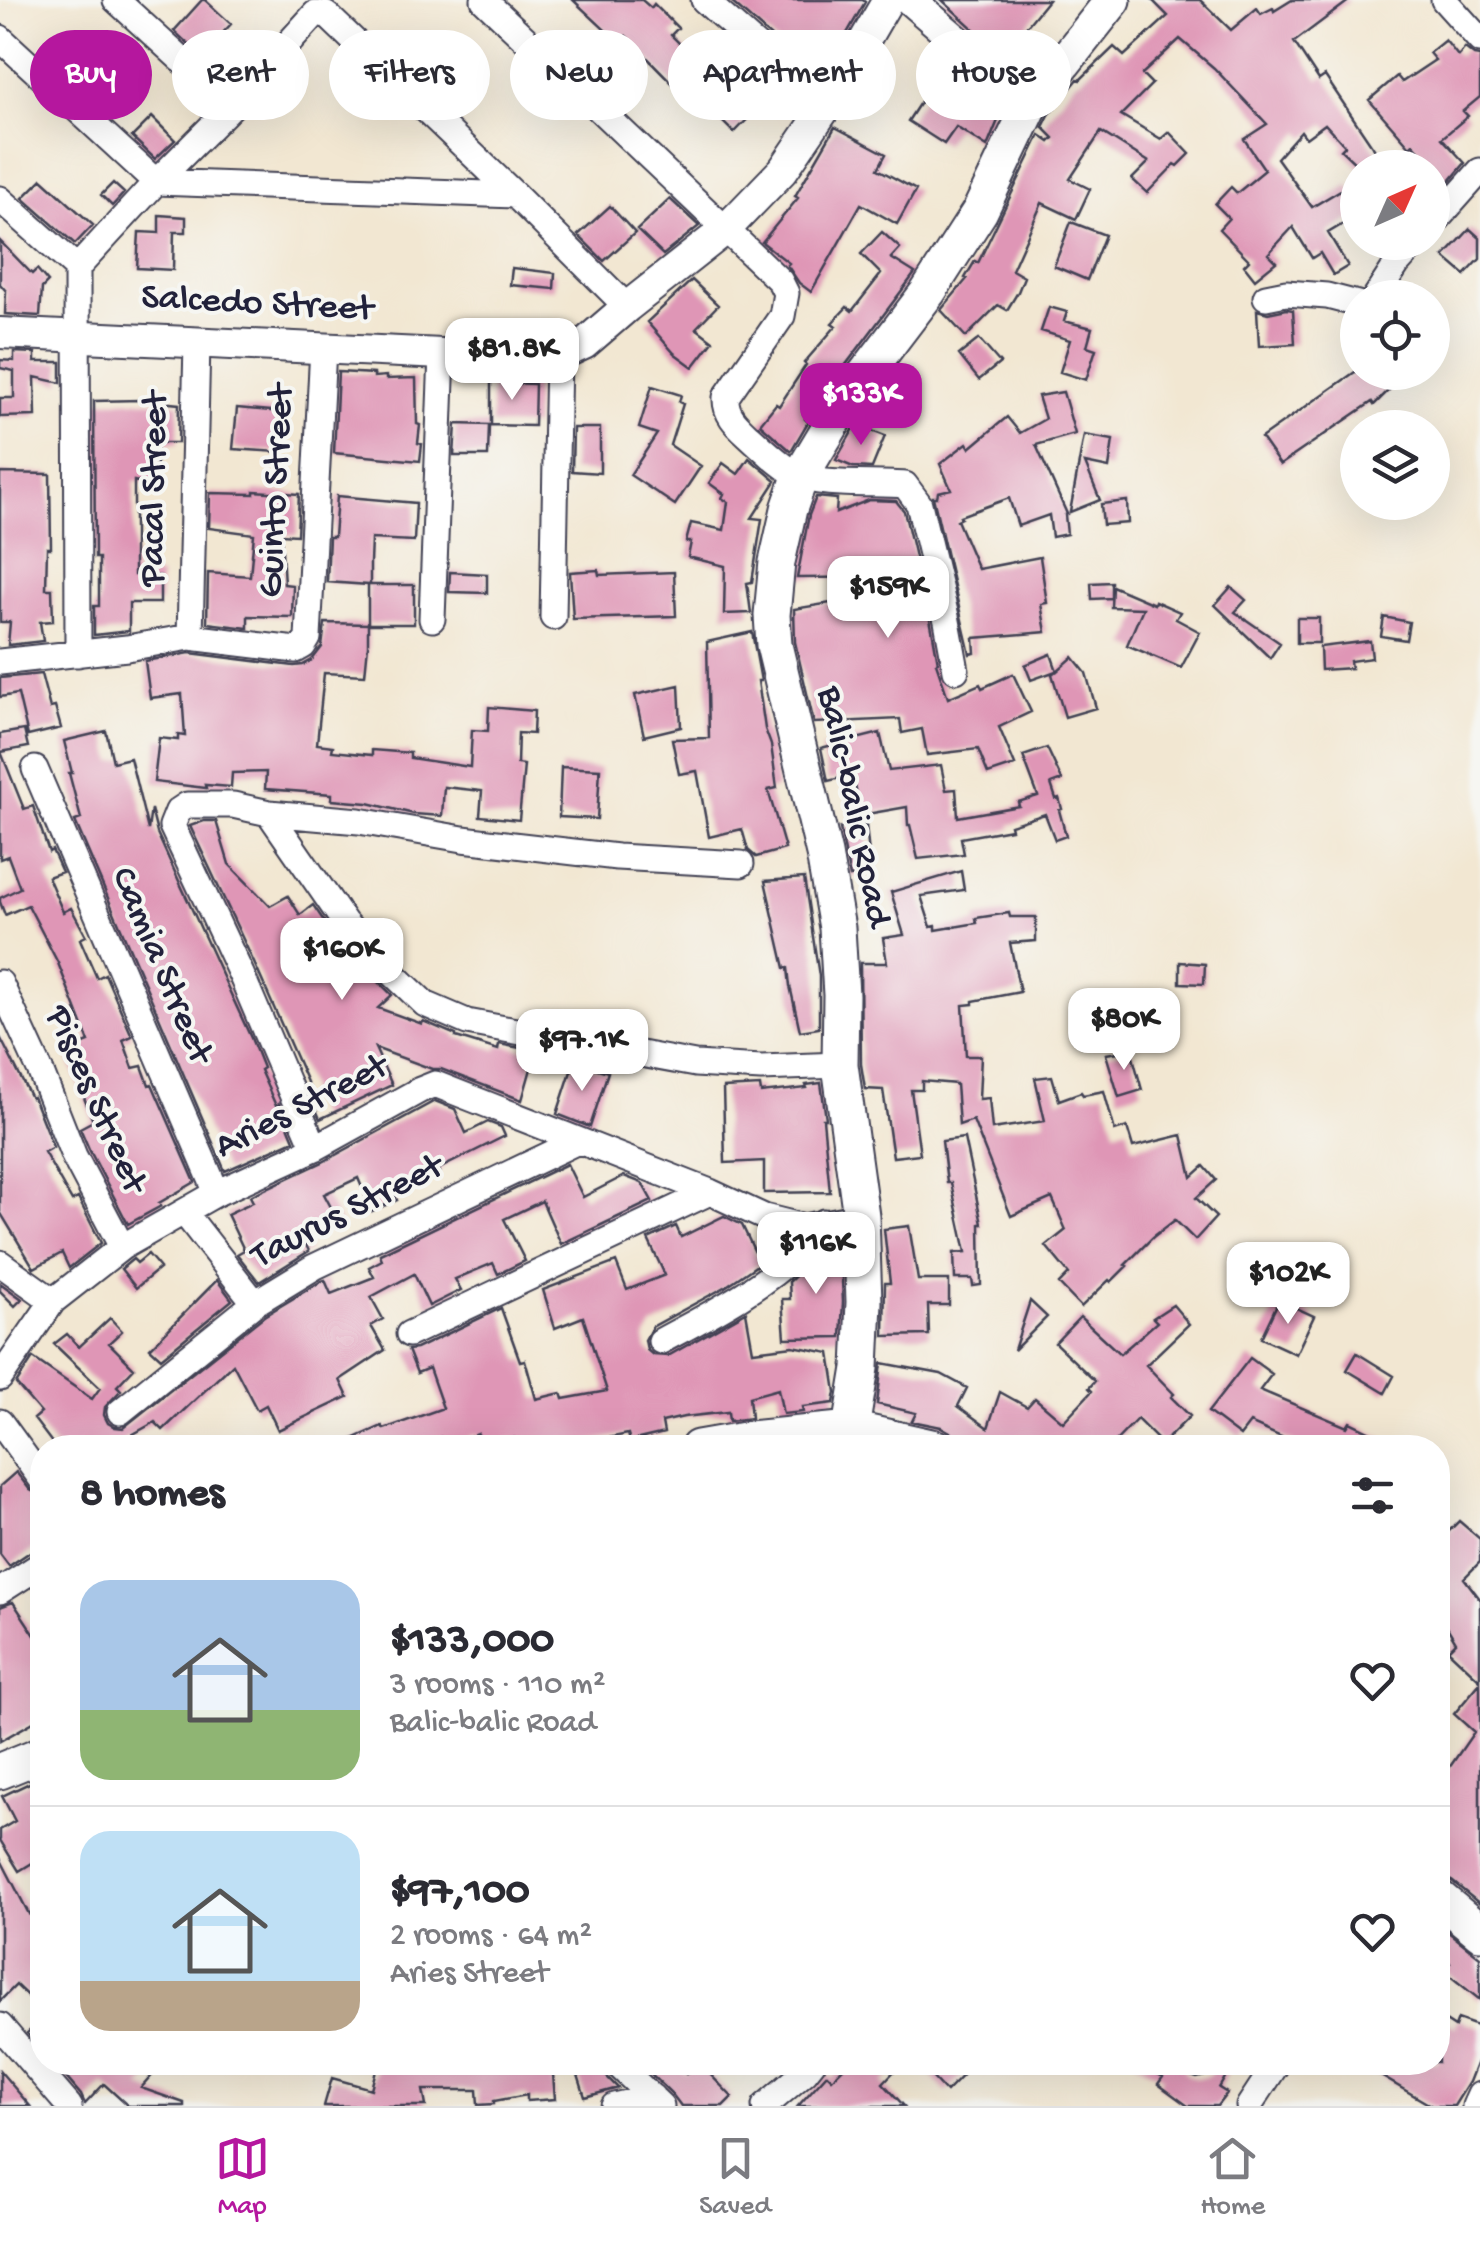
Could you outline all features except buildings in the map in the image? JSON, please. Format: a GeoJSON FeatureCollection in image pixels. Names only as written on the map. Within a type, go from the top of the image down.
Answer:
{"type":"FeatureCollection","features":[{"type":"Feature","properties":{"kind":"main road","name":"Balic-balic Road"},"geometry":{"type":"LineString","coordinates":[[1071,54],[1114,0]]}},
{"type":"Feature","properties":{"kind":"main road","name":"Balic-balic Road"},"geometry":{"type":"LineString","coordinates":[[851,1430],[864,1319],[862,1216],[840,1065],[837,928],[824,854],[774,645],[776,562],[800,477],[848,397],[928,292],[980,210],[1023,120]]}},
{"type":"Feature","properties":{"kind":"main road"},"geometry":{"type":"LineString","coordinates":[[788,1435],[851,1430],[875,1435]]}},
{"type":"Feature","properties":{"kind":"main road"},"geometry":{"type":"LineString","coordinates":[[0,1770],[30,1759]]}},
{"type":"Feature","properties":{"kind":"main road"},"geometry":{"type":"LineString","coordinates":[[1450,1907],[1480,1932]]}},
{"type":"Feature","properties":{"kind":"street"},"geometry":{"type":"LineString","coordinates":[[116,0],[172,51]]}},
{"type":"Feature","properties":{"kind":"street"},"geometry":{"type":"LineString","coordinates":[[484,0],[780,281],[786,293],[782,316],[726,397],[725,405],[732,420],[800,477],[846,484],[905,485],[919,504],[956,670]]}},
{"type":"Feature","properties":{"kind":"street"},"geometry":{"type":"LineString","coordinates":[[704,0],[738,30]]}},
{"type":"Feature","properties":{"kind":"street"},"geometry":{"type":"LineString","coordinates":[[871,30],[888,0]]}},
{"type":"Feature","properties":{"kind":"street"},"geometry":{"type":"LineString","coordinates":[[910,0],[945,30]]}},
{"type":"Feature","properties":{"kind":"street"},"geometry":{"type":"LineString","coordinates":[[1444,0],[1480,40]]}},
{"type":"Feature","properties":{"kind":"street"},"geometry":{"type":"LineString","coordinates":[[301,30],[315,14],[325,14],[515,194],[627,308]]}},
{"type":"Feature","properties":{"kind":"street"},"geometry":{"type":"LineString","coordinates":[[0,38],[156,182],[515,194]]}},
{"type":"Feature","properties":{"kind":"street"},"geometry":{"type":"LineString","coordinates":[[78,654],[77,268],[218,120]]}},
{"type":"Feature","properties":{"kind":"street"},"geometry":{"type":"LineString","coordinates":[[553,617],[558,356],[584,344],[726,229],[783,170],[817,120]]}},
{"type":"Feature","properties":{"kind":"street"},"geometry":{"type":"LineString","coordinates":[[1450,205],[1480,171]]}},
{"type":"Feature","properties":{"kind":"street"},"geometry":{"type":"LineString","coordinates":[[0,199],[77,268]]}},
{"type":"Feature","properties":{"kind":"street"},"geometry":{"type":"LineString","coordinates":[[1266,297],[1286,293],[1340,299]]}},
{"type":"Feature","properties":{"kind":"street","name":"Salcedo Street"},"geometry":{"type":"LineString","coordinates":[[0,333],[558,356]]}},
{"type":"Feature","properties":{"kind":"street","name":"Pacal Street"},"geometry":{"type":"LineString","coordinates":[[190,637],[197,343]]}},
{"type":"Feature","properties":{"kind":"street","name":"Guinto Street"},"geometry":{"type":"LineString","coordinates":[[190,637],[296,650],[308,638],[323,348]]}},
{"type":"Feature","properties":{"kind":"street"},"geometry":{"type":"LineString","coordinates":[[432,618],[442,354]]}},
{"type":"Feature","properties":{"kind":"street"},"geometry":{"type":"LineString","coordinates":[[0,662],[190,637]]}},
{"type":"Feature","properties":{"kind":"street","name":"Camia Street"},"geometry":{"type":"LineString","coordinates":[[35,769],[217,1193]]}},
{"type":"Feature","properties":{"kind":"street"},"geometry":{"type":"LineString","coordinates":[[315,1148],[172,826],[178,811],[187,805],[234,805],[269,813],[359,820],[463,838],[617,856],[742,864]]}},
{"type":"Feature","properties":{"kind":"street"},"geometry":{"type":"LineString","coordinates":[[269,813],[345,924],[424,1004],[468,1022],[695,1064],[761,1068],[840,1065]]}},
{"type":"Feature","properties":{"kind":"street","name":"Pisces Street"},"geometry":{"type":"LineString","coordinates":[[0,983],[74,1156],[122,1248]]}},
{"type":"Feature","properties":{"kind":"street","name":"Aries Street"},"geometry":{"type":"LineString","coordinates":[[0,1378],[53,1301],[122,1248],[217,1193],[315,1148],[435,1084],[764,1217],[804,1227],[862,1216]]}},
{"type":"Feature","properties":{"kind":"street","name":"Taurus Street"},"geometry":{"type":"LineString","coordinates":[[120,1412],[255,1303],[314,1267],[578,1141]]}},
{"type":"Feature","properties":{"kind":"street"},"geometry":{"type":"LineString","coordinates":[[409,1334],[710,1192]]}},
{"type":"Feature","properties":{"kind":"street"},"geometry":{"type":"LineString","coordinates":[[184,1212],[255,1303]]}},
{"type":"Feature","properties":{"kind":"street"},"geometry":{"type":"LineString","coordinates":[[662,1341],[772,1276],[802,1250],[824,1222]]}},
{"type":"Feature","properties":{"kind":"street"},"geometry":{"type":"LineString","coordinates":[[0,1262],[53,1301]]}},
{"type":"Feature","properties":{"kind":"street"},"geometry":{"type":"LineString","coordinates":[[0,1422],[30,1463]]}},
{"type":"Feature","properties":{"kind":"street"},"geometry":{"type":"LineString","coordinates":[[0,1591],[30,1572]]}},
{"type":"Feature","properties":{"kind":"street"},"geometry":{"type":"LineString","coordinates":[[0,2026],[30,2061]]}},
{"type":"Feature","properties":{"kind":"street"},"geometry":{"type":"LineString","coordinates":[[42,2075],[69,2106]]}},
{"type":"Feature","properties":{"kind":"street"},"geometry":{"type":"LineString","coordinates":[[630,2075],[657,2101]]}},
{"type":"Feature","properties":{"kind":"street"},"geometry":{"type":"LineString","coordinates":[[765,2106],[801,2075]]}},
{"type":"Feature","properties":{"kind":"street"},"geometry":{"type":"LineString","coordinates":[[1248,2106],[1269,2075]]}},
{"type":"Feature","properties":{"kind":"street"},"geometry":{"type":"LineString","coordinates":[[1475,2106],[1480,2095]]}},
{"type":"Feature","properties":{"kind":"street"},"geometry":{"type":"LineString","coordinates":[[614,2106],[657,2101]]}}]}
